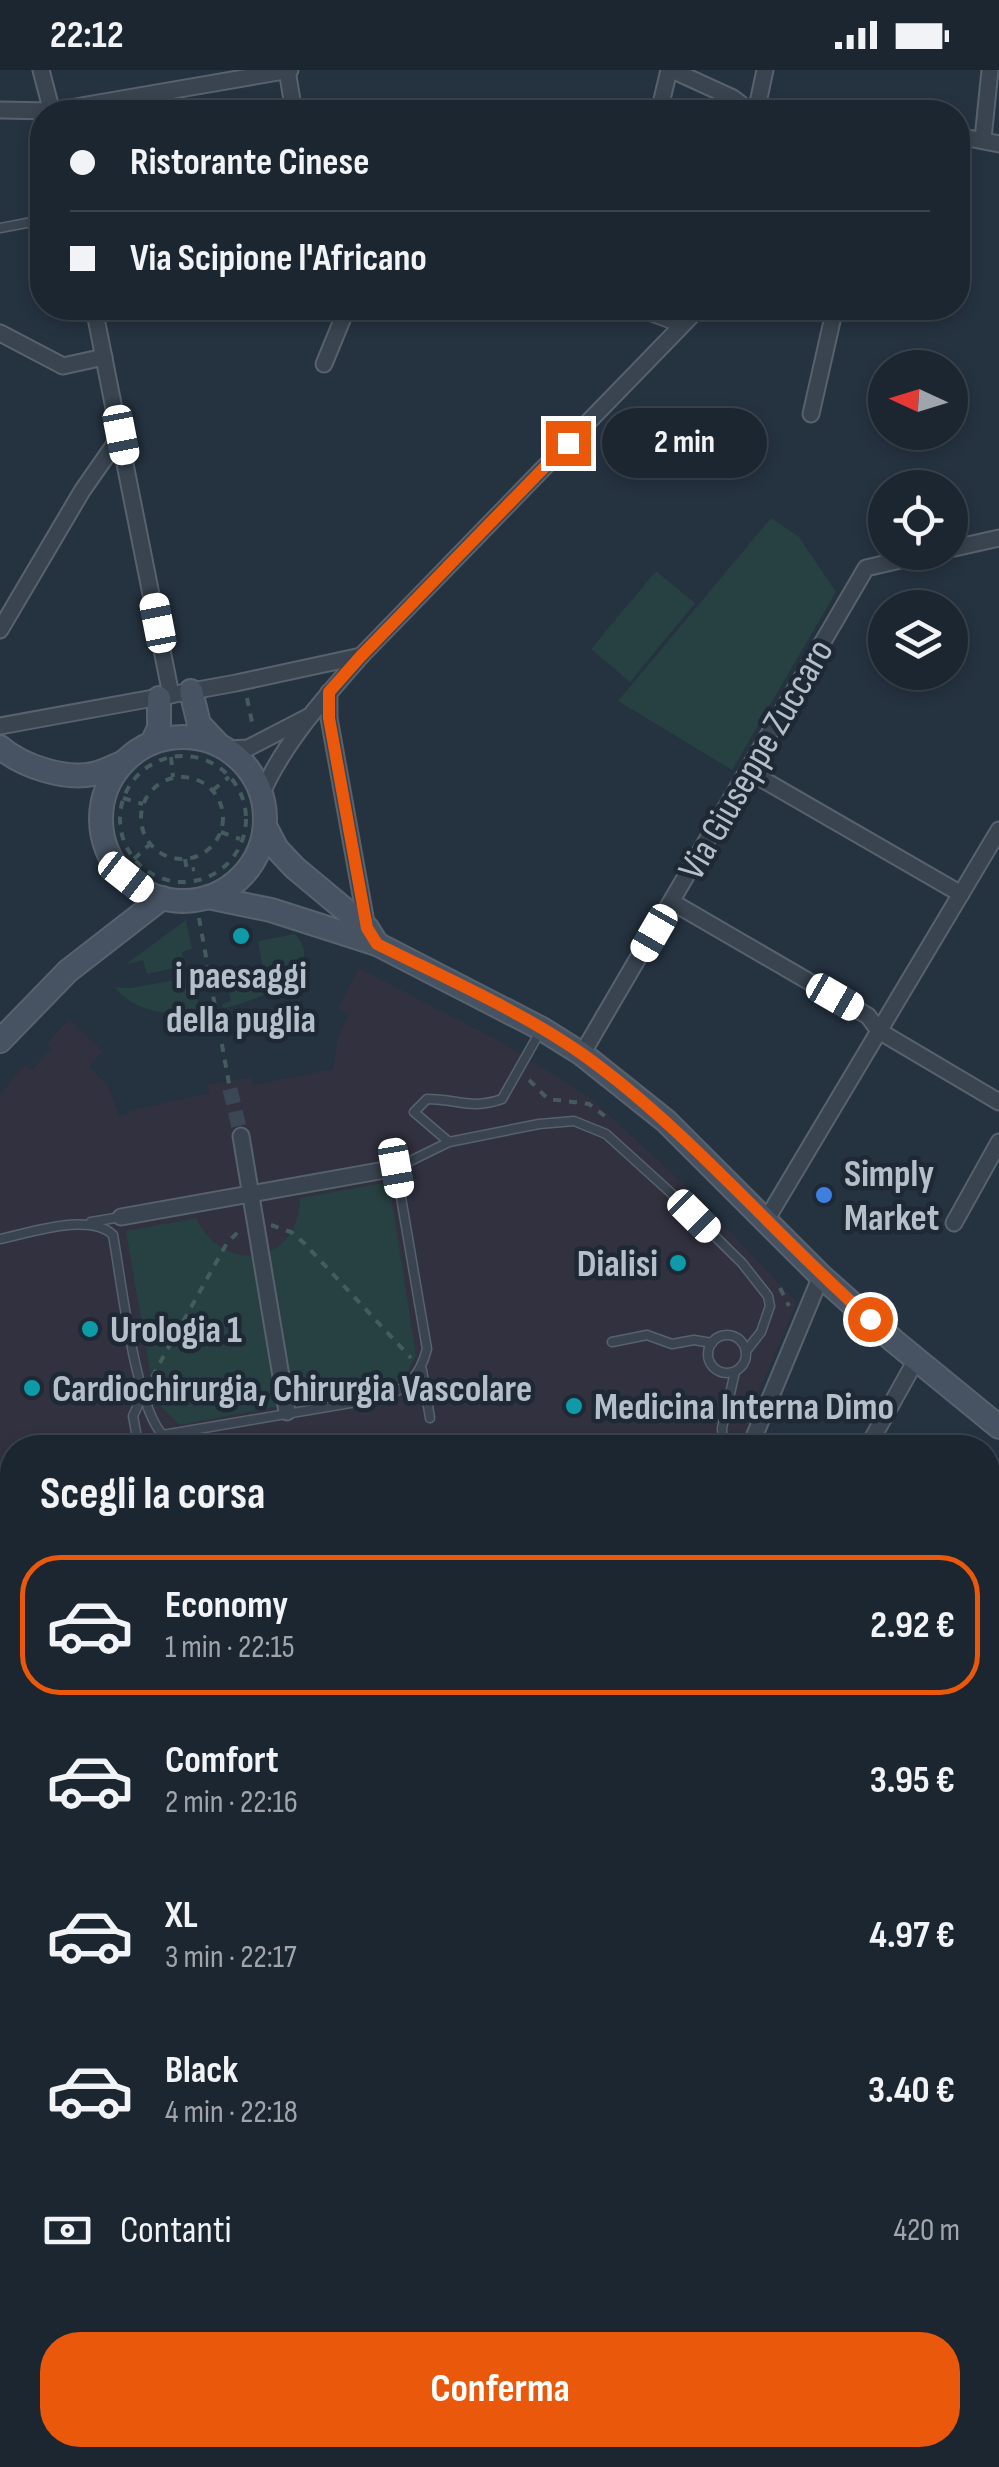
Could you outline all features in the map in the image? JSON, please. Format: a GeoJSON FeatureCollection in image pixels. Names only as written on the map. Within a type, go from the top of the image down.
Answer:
{"type":"FeatureCollection","features":[{"type":"Feature","properties":{"kind":"street"},"geometry":{"type":"LineString","coordinates":[[41,70],[49,100]]}},
{"type":"Feature","properties":{"kind":"street"},"geometry":{"type":"LineString","coordinates":[[117,100],[288,70],[292,100]]}},
{"type":"Feature","properties":{"kind":"street"},"geometry":{"type":"LineString","coordinates":[[662,100],[671,70],[735,100]]}},
{"type":"Feature","properties":{"kind":"street"},"geometry":{"type":"LineString","coordinates":[[757,100],[765,70]]}},
{"type":"Feature","properties":{"kind":"street"},"geometry":{"type":"LineString","coordinates":[[990,70],[991,141]]}},
{"type":"Feature","properties":{"kind":"street"},"geometry":{"type":"LineString","coordinates":[[0,110],[30,111]]}},
{"type":"Feature","properties":{"kind":"street"},"geometry":{"type":"LineString","coordinates":[[96,320],[174,695],[254,777],[262,794],[265,826],[277,849],[372,936],[582,1054],[666,1121],[821,1276],[999,1427]]}},
{"type":"Feature","properties":{"kind":"street"},"geometry":{"type":"LineString","coordinates":[[324,364],[341,320]]}},
{"type":"Feature","properties":{"kind":"street"},"geometry":{"type":"LineString","coordinates":[[262,794],[269,777],[313,714],[361,656],[688,320]]}},
{"type":"Feature","properties":{"kind":"street"},"geometry":{"type":"LineString","coordinates":[[811,414],[832,320]]}},
{"type":"Feature","properties":{"kind":"street"},"geometry":{"type":"LineString","coordinates":[[0,334],[63,366],[104,357]]}},
{"type":"Feature","properties":{"kind":"street"},"geometry":{"type":"LineString","coordinates":[[0,630],[82,491],[121,435]]}},
{"type":"Feature","properties":{"kind":"street"},"geometry":{"type":"LineString","coordinates":[[968,545],[999,538]]}},
{"type":"Feature","properties":{"kind":"street","name":"Via Giuseppe Zuccaro"},"geometry":{"type":"LineString","coordinates":[[582,1054],[868,568]]}},
{"type":"Feature","properties":{"kind":"street"},"geometry":{"type":"LineString","coordinates":[[0,726],[361,656]]}},
{"type":"Feature","properties":{"kind":"street"},"geometry":{"type":"LineString","coordinates":[[329,692],[329,718],[372,936]]}},
{"type":"Feature","properties":{"kind":"street"},"geometry":{"type":"LineString","coordinates":[[162,750],[159,728],[174,695]]}},
{"type":"Feature","properties":{"kind":"street"},"geometry":{"type":"LineString","coordinates":[[0,748],[11,757],[72,775],[94,774],[162,750],[174,737],[196,737],[222,746],[248,748],[313,714]]}},
{"type":"Feature","properties":{"kind":"street"},"geometry":{"type":"LineString","coordinates":[[124,762],[111,780],[101,822],[105,843],[126,877],[142,890],[176,900],[226,889],[253,862],[265,826]]}},
{"type":"Feature","properties":{"kind":"street"},"geometry":{"type":"LineString","coordinates":[[748,771],[961,894]]}},
{"type":"Feature","properties":{"kind":"street"},"geometry":{"type":"LineString","coordinates":[[765,1222],[999,830]]}},
{"type":"Feature","properties":{"kind":"street"},"geometry":{"type":"LineString","coordinates":[[199,895],[372,936]]}},
{"type":"Feature","properties":{"kind":"street"},"geometry":{"type":"LineString","coordinates":[[0,1042],[68,971],[162,898]]}},
{"type":"Feature","properties":{"kind":"street"},"geometry":{"type":"LineString","coordinates":[[672,902],[868,1016],[879,1030],[999,1102]]}},
{"type":"Feature","properties":{"kind":"street"},"geometry":{"type":"LineString","coordinates":[[240,1136],[287,1412]]}},
{"type":"Feature","properties":{"kind":"street"},"geometry":{"type":"LineString","coordinates":[[954,1223],[999,1142]]}},
{"type":"Feature","properties":{"kind":"street"},"geometry":{"type":"LineString","coordinates":[[121,1217],[396,1168]]}},
{"type":"Feature","properties":{"kind":"street"},"geometry":{"type":"LineString","coordinates":[[755,1435],[821,1276]]}},
{"type":"Feature","properties":{"kind":"street"},"geometry":{"type":"LineString","coordinates":[[873,1435],[916,1360]]}},
{"type":"Feature","properties":{"kind":"lane"},"geometry":{"type":"LineString","coordinates":[[0,228],[30,222]]}},
{"type":"Feature","properties":{"kind":"lane"},"geometry":{"type":"LineString","coordinates":[[659,320],[680,328]]}},
{"type":"Feature","properties":{"kind":"lane"},"geometry":{"type":"LineString","coordinates":[[449,1142],[414,1112],[426,1099],[480,1106],[502,1099],[542,1029]]}},
{"type":"Feature","properties":{"kind":"lane"},"geometry":{"type":"LineString","coordinates":[[430,1418],[422,1370],[427,1350],[425,1328],[396,1168],[449,1142],[574,1121],[606,1134],[742,1263],[768,1296],[770,1306],[762,1332],[735,1372],[722,1435]]}},
{"type":"Feature","properties":{"kind":"lane"},"geometry":{"type":"LineString","coordinates":[[0,1239],[121,1217]]}},
{"type":"Feature","properties":{"kind":"lane"},"geometry":{"type":"LineString","coordinates":[[86,1223],[113,1234],[142,1394],[163,1434],[395,1393],[422,1370]]}},
{"type":"Feature","properties":{"kind":"lane"},"geometry":{"type":"LineString","coordinates":[[612,1342],[647,1335],[672,1344],[694,1340],[712,1343]]}},
{"type":"Feature","properties":{"kind":"lane"},"geometry":{"type":"LineString","coordinates":[[735,1372],[722,1373],[712,1366],[708,1354],[712,1343],[722,1336],[734,1337],[746,1351]]}},
{"type":"Feature","properties":{"kind":"lane"},"geometry":{"type":"LineString","coordinates":[[137,1435],[133,1416],[142,1394]]}},
{"type":"Feature","properties":{"kind":"path"},"geometry":{"type":"LineString","coordinates":[[239,700],[248,698],[255,736]]}},
{"type":"Feature","properties":{"kind":"path"},"geometry":{"type":"LineString","coordinates":[[162,750],[209,762],[230,777],[243,800],[242,840],[199,895]]}},
{"type":"Feature","properties":{"kind":"path"},"geometry":{"type":"LineString","coordinates":[[162,750],[173,777]]}},
{"type":"Feature","properties":{"kind":"path"},"geometry":{"type":"LineString","coordinates":[[162,750],[159,760],[137,776],[124,798],[121,830],[134,859],[161,878],[199,895]]}},
{"type":"Feature","properties":{"kind":"path"},"geometry":{"type":"LineString","coordinates":[[173,777],[195,778],[213,790],[223,810],[221,832],[208,850],[194,857],[174,859],[150,845],[140,818],[143,804],[160,782],[173,777]]}},
{"type":"Feature","properties":{"kind":"path"},"geometry":{"type":"LineString","coordinates":[[213,790],[230,777]]}},
{"type":"Feature","properties":{"kind":"path"},"geometry":{"type":"LineString","coordinates":[[124,798],[143,804]]}},
{"type":"Feature","properties":{"kind":"path"},"geometry":{"type":"LineString","coordinates":[[221,832],[242,840]]}},
{"type":"Feature","properties":{"kind":"path"},"geometry":{"type":"LineString","coordinates":[[134,859],[150,845]]}},
{"type":"Feature","properties":{"kind":"path"},"geometry":{"type":"LineString","coordinates":[[185,858],[186,870],[196,870],[194,857]]}},
{"type":"Feature","properties":{"kind":"path"},"geometry":{"type":"LineString","coordinates":[[192,870],[230,1088]]}},
{"type":"Feature","properties":{"kind":"path"},"geometry":{"type":"LineString","coordinates":[[517,1071],[548,1099],[589,1104],[614,1123]]}},
{"type":"Feature","properties":{"kind":"path"},"geometry":{"type":"LineString","coordinates":[[142,1394],[227,1244],[254,1222],[279,1227],[304,1243],[422,1370]]}},
{"type":"Feature","properties":{"kind":"path"},"geometry":{"type":"LineString","coordinates":[[773,1281],[786,1294],[788,1316]]}},
{"type":"Feature","properties":{"kind":"shaded area"},"geometry":{"type":"Polygon","coordinates":[[[359,968],[505,1044],[593,1100],[684,1184],[797,1302],[752,1407],[747,1435],[0,1435],[0,1094],[25,1064],[32,1070],[51,1048],[47,1043],[69,1019],[103,1051],[89,1067],[108,1085],[119,1115],[209,1093],[208,1085],[251,1077],[253,1085],[333,1069],[338,1038],[348,1014],[338,1008],[359,968]]]}},
{"type":"Feature","properties":{"kind":"green space"},"geometry":{"type":"Polygon","coordinates":[[[771,518],[799,537],[836,592],[732,770],[618,701],[771,518]]]}},
{"type":"Feature","properties":{"kind":"green space"},"geometry":{"type":"Polygon","coordinates":[[[656,571],[695,603],[630,682],[591,649],[656,571]]]}},
{"type":"Feature","properties":{"kind":"green space"},"geometry":{"type":"Polygon","coordinates":[[[186,920],[192,949],[182,952],[184,966],[147,974],[143,960],[125,965],[186,920]]]}},
{"type":"Feature","properties":{"kind":"green space"},"geometry":{"type":"Polygon","coordinates":[[[295,934],[303,948],[303,961],[295,973],[268,993],[223,1008],[222,1004],[231,1001],[225,976],[263,970],[258,941],[295,934]]]}},
{"type":"Feature","properties":{"kind":"green space"},"geometry":{"type":"Polygon","coordinates":[[[198,976],[200,983],[194,985],[199,1007],[208,1006],[209,1012],[158,1012],[134,1004],[115,987],[130,988],[198,976]]]}},
{"type":"Feature","properties":{"kind":"green space"},"geometry":{"type":"Polygon","coordinates":[[[389,1182],[416,1355],[402,1383],[180,1425],[155,1401],[126,1231],[196,1218],[208,1236],[224,1248],[241,1255],[258,1255],[287,1238],[296,1221],[300,1198],[389,1182]]]}},
{"type":"Feature","properties":{"kind":"tunnel"},"geometry":{"type":"LineString","coordinates":[[230,1089],[241,1136]]}},
{"type":"Feature","properties":{"kind":"place","name":"i paesaggi della puglia"},"geometry":{"type":"Point","coordinates":[241,936]}},
{"type":"Feature","properties":{"kind":"place","name":"Simply Market"},"geometry":{"type":"Point","coordinates":[824,1195]}},
{"type":"Feature","properties":{"kind":"place","name":"Dialisi"},"geometry":{"type":"Point","coordinates":[678,1263]}},
{"type":"Feature","properties":{"kind":"place","name":"Urologia 1"},"geometry":{"type":"Point","coordinates":[90,1329]}},
{"type":"Feature","properties":{"kind":"place","name":"Cardiochirurgia, Chirurgia Vascolare"},"geometry":{"type":"Point","coordinates":[32,1388]}},
{"type":"Feature","properties":{"kind":"place","name":"Medicina Interna Dimo"},"geometry":{"type":"Point","coordinates":[574,1406]}},
{"type":"Feature","properties":{"kind":"route"},"geometry":{"type":"LineString","coordinates":[[568,443],[329,692],[329,718],[367,928],[377,944],[542,1029],[611,1076],[666,1121],[793,1249],[870,1319]]}}]}
